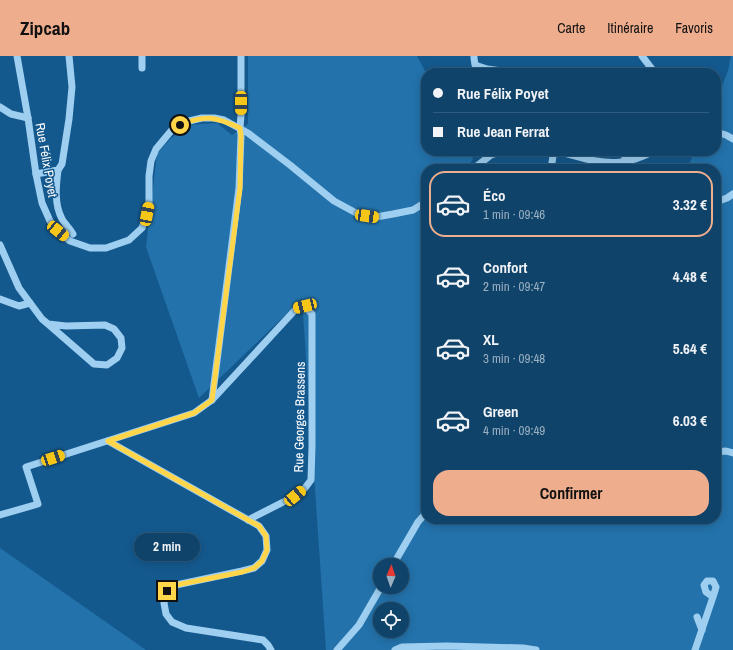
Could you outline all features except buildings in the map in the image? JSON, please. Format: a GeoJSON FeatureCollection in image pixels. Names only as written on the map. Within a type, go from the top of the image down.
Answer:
{"type":"FeatureCollection","features":[{"type":"Feature","properties":{"kind":"street","name":"Rue Félix Poyet"},"geometry":{"type":"LineString","coordinates":[[17,56],[42,203],[50,221],[58,231],[70,241],[90,248],[106,248],[129,240],[142,228],[147,214],[151,161],[156,149],[171,131],[180,125],[202,118],[224,120],[240,128],[290,165],[334,201],[358,214],[376,217],[414,210],[421,205]]}},
{"type":"Feature","properties":{"kind":"street"},"geometry":{"type":"LineString","coordinates":[[69,56],[72,87],[69,119],[56,185],[57,205],[62,220],[73,234]]}},
{"type":"Feature","properties":{"kind":"street"},"geometry":{"type":"LineString","coordinates":[[142,56],[142,68]]}},
{"type":"Feature","properties":{"kind":"street"},"geometry":{"type":"LineString","coordinates":[[0,515],[38,504],[26,467],[194,413],[212,400],[240,188],[240,128],[242,115],[241,56]]}},
{"type":"Feature","properties":{"kind":"street"},"geometry":{"type":"LineString","coordinates":[[474,56],[475,64],[485,68]]}},
{"type":"Feature","properties":{"kind":"street"},"geometry":{"type":"LineString","coordinates":[[642,56],[651,68]]}},
{"type":"Feature","properties":{"kind":"street"},"geometry":{"type":"LineString","coordinates":[[0,107],[11,114],[28,118]]}},
{"type":"Feature","properties":{"kind":"street"},"geometry":{"type":"LineString","coordinates":[[721,134],[733,139]]}},
{"type":"Feature","properties":{"kind":"street"},"geometry":{"type":"LineString","coordinates":[[479,164],[490,156]]}},
{"type":"Feature","properties":{"kind":"street"},"geometry":{"type":"LineString","coordinates":[[577,156],[609,163],[635,160],[643,156]]}},
{"type":"Feature","properties":{"kind":"street"},"geometry":{"type":"LineString","coordinates":[[624,156],[627,161]]}},
{"type":"Feature","properties":{"kind":"street"},"geometry":{"type":"LineString","coordinates":[[36,174],[60,167]]}},
{"type":"Feature","properties":{"kind":"street"},"geometry":{"type":"LineString","coordinates":[[721,200],[733,194]]}},
{"type":"Feature","properties":{"kind":"street"},"geometry":{"type":"LineString","coordinates":[[0,245],[19,288],[42,319],[94,364],[107,365],[117,358],[122,348],[120,338],[114,329],[106,325],[66,326],[48,324]]}},
{"type":"Feature","properties":{"kind":"street"},"geometry":{"type":"LineString","coordinates":[[0,299],[19,306],[30,303]]}},
{"type":"Feature","properties":{"kind":"street","name":"Rue Georges Brassens"},"geometry":{"type":"LineString","coordinates":[[212,400],[296,309],[305,306],[312,314],[312,446],[310,480],[305,488],[295,496],[248,520]]}},
{"type":"Feature","properties":{"kind":"street"},"geometry":{"type":"LineString","coordinates":[[108,441],[259,526],[266,536],[267,550],[262,561],[254,568],[242,572],[176,585],[167,591],[164,603],[166,614],[172,622],[186,628],[263,640],[271,650]]}},
{"type":"Feature","properties":{"kind":"street"},"geometry":{"type":"LineString","coordinates":[[721,452],[733,453]]}},
{"type":"Feature","properties":{"kind":"street"},"geometry":{"type":"LineString","coordinates":[[397,558],[421,519]]}},
{"type":"Feature","properties":{"kind":"street"},"geometry":{"type":"LineString","coordinates":[[337,650],[359,625],[377,594]]}},
{"type":"Feature","properties":{"kind":"street"},"geometry":{"type":"LineString","coordinates":[[695,650],[713,597]]}},
{"type":"Feature","properties":{"kind":"street"},"geometry":{"type":"LineString","coordinates":[[697,617],[702,630]]}},
{"type":"Feature","properties":{"kind":"street"},"geometry":{"type":"LineString","coordinates":[[395,650],[402,647],[447,646],[523,648],[536,650]]}},
{"type":"Feature","properties":{"kind":"shaded area"},"geometry":{"type":"Polygon","coordinates":[[[248,56],[417,56],[423,68],[421,68],[421,156],[472,156],[473,159],[470,164],[421,164],[421,524],[721,524],[721,164],[689,164],[693,156],[721,156],[721,88],[728,71],[731,56],[733,56],[733,650],[326,650],[302,299],[199,398],[146,247],[157,154],[169,140],[188,125],[217,123],[232,135],[248,124],[248,56]]]}},
{"type":"Feature","properties":{"kind":"shaded area"},"geometry":{"type":"Polygon","coordinates":[[[0,548],[146,650],[0,650],[0,548]]]}},
{"type":"Feature","properties":{"kind":"route"},"geometry":{"type":"LineString","coordinates":[[167,591],[176,585],[242,572],[254,568],[262,561],[267,550],[266,536],[259,526],[108,441],[194,413],[212,400],[240,188],[241,135],[240,128],[224,120],[214,118],[202,118],[180,125]]}}]}
